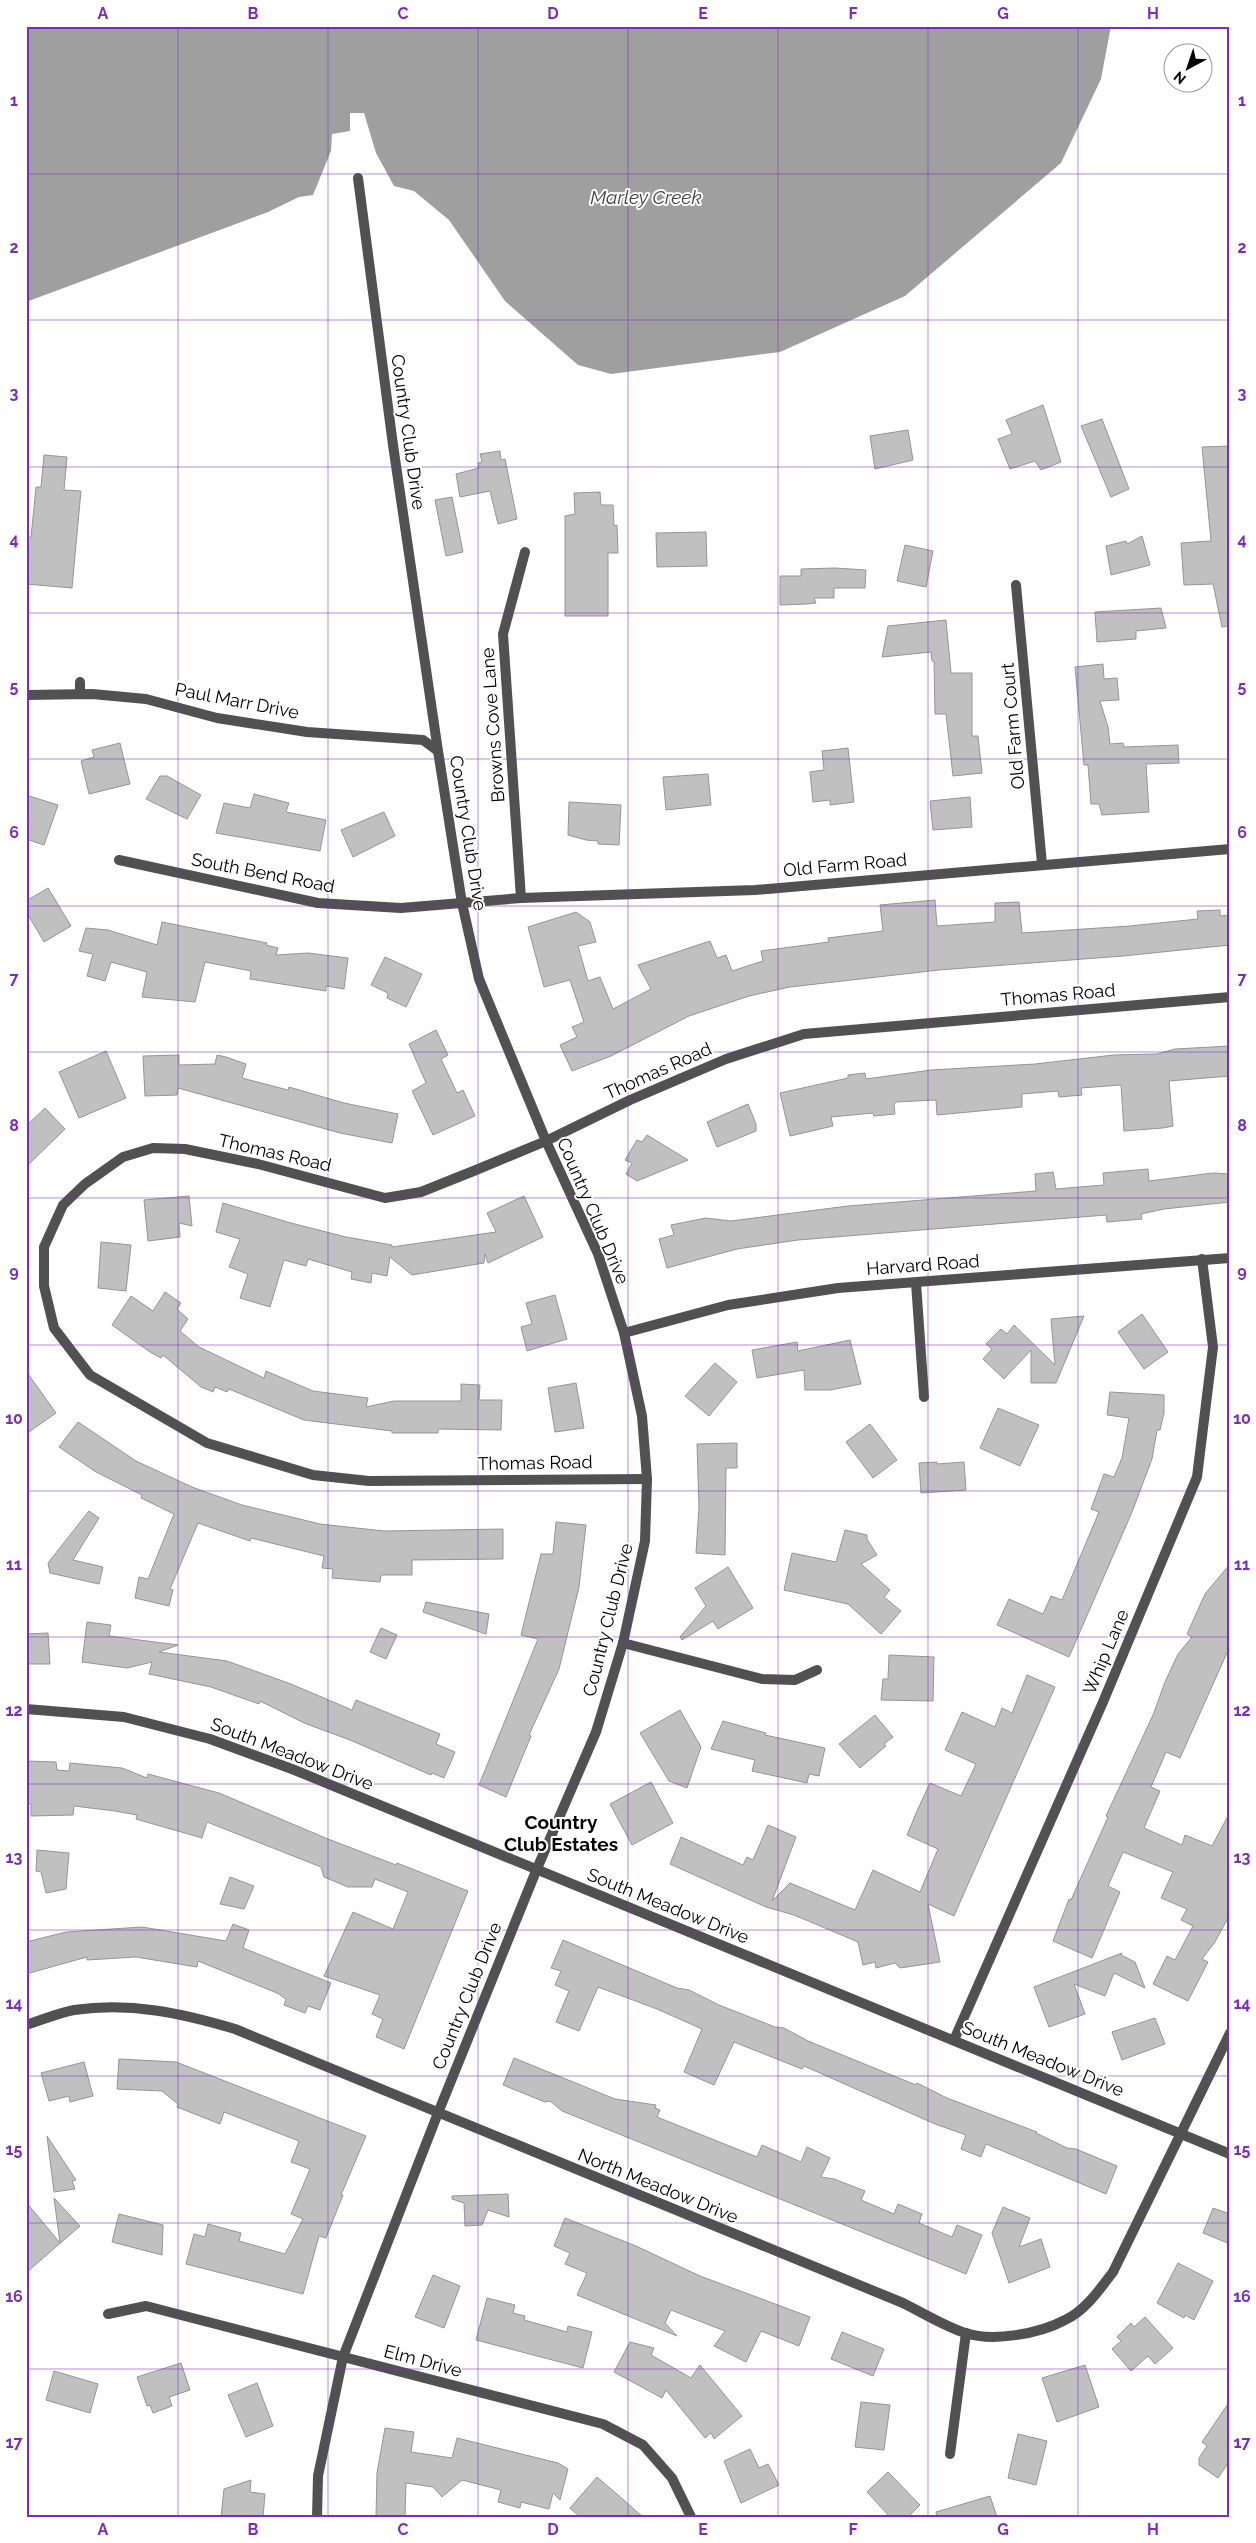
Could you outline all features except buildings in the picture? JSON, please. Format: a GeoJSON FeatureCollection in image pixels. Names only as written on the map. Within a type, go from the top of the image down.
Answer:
{"type":"FeatureCollection","features":[{"type":"Feature","properties":{"kind":"street","name":"Country Club Drive"},"geometry":{"type":"LineString","coordinates":[[317,2517],[318,2476],[344,2357],[438,2113],[536,1871],[596,1732],[623,1643],[645,1542],[647,1479],[642,1416],[624,1333],[598,1254],[546,1141],[478,979],[462,903],[438,751],[393,445],[358,178]]}},
{"type":"Feature","properties":{"kind":"street","name":"Browns Cove Lane"},"geometry":{"type":"LineString","coordinates":[[521,898],[503,634],[525,552]]}},
{"type":"Feature","properties":{"kind":"street","name":"Old Farm Court"},"geometry":{"type":"LineString","coordinates":[[1016,585],[1042,864]]}},
{"type":"Feature","properties":{"kind":"street"},"geometry":{"type":"LineString","coordinates":[[80,682],[80,694]]}},
{"type":"Feature","properties":{"kind":"street","name":"Paul Marr Drive"},"geometry":{"type":"LineString","coordinates":[[26,695],[80,694],[146,699],[217,718],[307,732],[423,740],[438,751]]}},
{"type":"Feature","properties":{"kind":"street","name":"Old Farm Road"},"geometry":{"type":"LineString","coordinates":[[462,903],[521,898],[755,890],[1042,864],[1230,850]]}},
{"type":"Feature","properties":{"kind":"street","name":"South Bend Road"},"geometry":{"type":"LineString","coordinates":[[118,860],[318,903],[401,908],[462,903]]}},
{"type":"Feature","properties":{"kind":"street","name":"Thomas Road"},"geometry":{"type":"LineString","coordinates":[[647,1479],[369,1482],[314,1475],[207,1443],[90,1375],[54,1328],[44,1286],[44,1247],[63,1205],[85,1184],[123,1157],[153,1148],[185,1149],[258,1164],[385,1198],[421,1192],[546,1141],[630,1100],[717,1063],[804,1034],[1230,997]]}},
{"type":"Feature","properties":{"kind":"street","name":"Harvard Road"},"geometry":{"type":"LineString","coordinates":[[624,1333],[728,1305],[838,1288],[1230,1258]]}},
{"type":"Feature","properties":{"kind":"street","name":"Whip Lane"},"geometry":{"type":"LineString","coordinates":[[954,2040],[1103,1702],[1197,1477],[1213,1347],[1202,1259]]}},
{"type":"Feature","properties":{"kind":"street"},"geometry":{"type":"LineString","coordinates":[[916,1283],[924,1397]]}},
{"type":"Feature","properties":{"kind":"street"},"geometry":{"type":"LineString","coordinates":[[623,1643],[762,1679],[795,1680],[817,1670]]}},
{"type":"Feature","properties":{"kind":"street","name":"South Meadow Drive"},"geometry":{"type":"LineString","coordinates":[[26,1709],[124,1717],[210,1739],[292,1769],[536,1871],[1230,2154]]}},
{"type":"Feature","properties":{"kind":"street","name":"North Meadow Drive"},"geometry":{"type":"LineString","coordinates":[[26,2024],[73,2010],[140,2007],[188,2015],[236,2029],[903,2304],[966,2333],[996,2336],[1029,2334],[1066,2320],[1094,2296],[1113,2272],[1230,2033]]}},
{"type":"Feature","properties":{"kind":"street","name":"Elm Drive"},"geometry":{"type":"LineString","coordinates":[[108,2314],[146,2306],[603,2424],[644,2445],[672,2478],[691,2517]]}},
{"type":"Feature","properties":{"kind":"street"},"geometry":{"type":"LineString","coordinates":[[950,2454],[966,2333]]}},
{"type":"Feature","properties":{"kind":"water","name":"Marley Creek"},"geometry":{"type":"Polygon","coordinates":[[[26,26],[1111,26],[1101,79],[1061,163],[905,296],[780,352],[611,374],[578,365],[505,301],[449,220],[414,191],[394,186],[376,153],[364,113],[350,113],[350,131],[332,134],[331,151],[313,195],[299,197],[268,212],[26,302],[26,26]]]}},
{"type":"Feature","properties":{"kind":"district","name":"Country Club Estates"},"geometry":{"type":"Point","coordinates":[561,1833]}}]}
